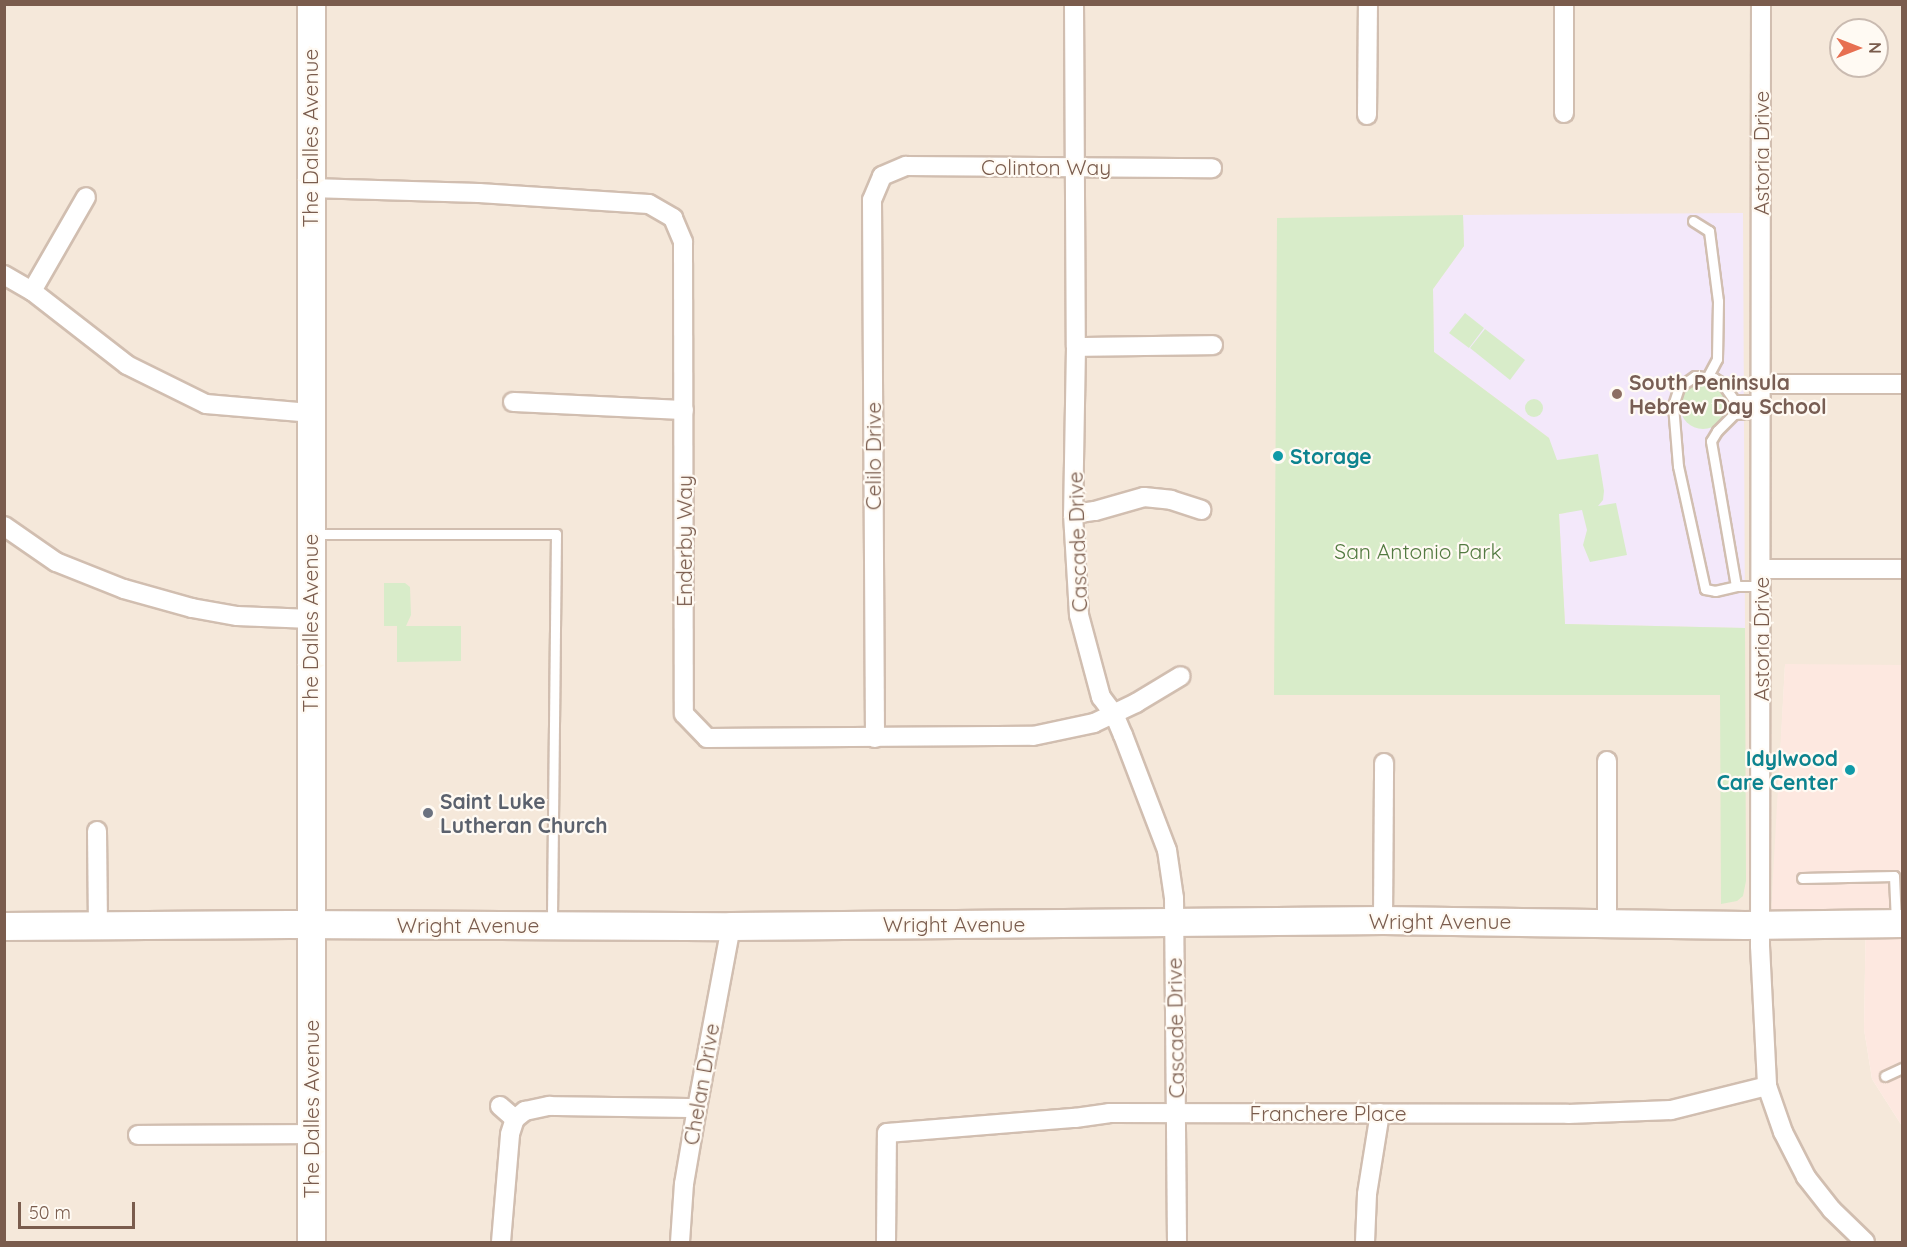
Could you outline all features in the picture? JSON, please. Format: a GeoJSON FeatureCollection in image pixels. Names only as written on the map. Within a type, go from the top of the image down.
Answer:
{"type":"FeatureCollection","features":[{"type":"Feature","properties":{"kind":"street","name":"The Dalles Avenue"},"geometry":{"type":"LineString","coordinates":[[311,4],[311,1242]]}},
{"type":"Feature","properties":{"kind":"street","name":"Cascade Drive"},"geometry":{"type":"LineString","coordinates":[[1074,4],[1076,347],[1073,513],[1079,615],[1101,697],[1113,714],[1167,850],[1174,898],[1177,1242]]}},
{"type":"Feature","properties":{"kind":"street"},"geometry":{"type":"LineString","coordinates":[[1367,115],[1368,4]]}},
{"type":"Feature","properties":{"kind":"street"},"geometry":{"type":"LineString","coordinates":[[1564,4],[1564,113]]}},
{"type":"Feature","properties":{"kind":"street","name":"Astoria Drive"},"geometry":{"type":"LineString","coordinates":[[1761,4],[1760,925],[1767,1086],[1783,1132],[1806,1177],[1860,1241]]}},
{"type":"Feature","properties":{"kind":"street","name":"Colinton Way"},"geometry":{"type":"LineString","coordinates":[[882,176],[906,166],[1212,168]]}},
{"type":"Feature","properties":{"kind":"street","name":"Celilo Drive"},"geometry":{"type":"LineString","coordinates":[[875,738],[872,200],[882,176]]}},
{"type":"Feature","properties":{"kind":"street","name":"Enderby Way"},"geometry":{"type":"LineString","coordinates":[[310,188],[479,193],[649,204],[673,218],[683,242],[684,714],[707,738],[1033,736],[1094,723],[1181,676]]}},
{"type":"Feature","properties":{"kind":"street"},"geometry":{"type":"LineString","coordinates":[[32,291],[86,197]]}},
{"type":"Feature","properties":{"kind":"street"},"geometry":{"type":"LineString","coordinates":[[4,275],[32,291],[127,365],[206,404],[310,413]]}},
{"type":"Feature","properties":{"kind":"street"},"geometry":{"type":"LineString","coordinates":[[1076,347],[1213,345]]}},
{"type":"Feature","properties":{"kind":"street"},"geometry":{"type":"LineString","coordinates":[[1761,390],[1902,384]]}},
{"type":"Feature","properties":{"kind":"street"},"geometry":{"type":"LineString","coordinates":[[513,402],[684,410]]}},
{"type":"Feature","properties":{"kind":"street"},"geometry":{"type":"LineString","coordinates":[[1073,513],[1095,511],[1144,497],[1171,500],[1201,510]]}},
{"type":"Feature","properties":{"kind":"street"},"geometry":{"type":"LineString","coordinates":[[4,526],[56,562],[124,589],[192,608],[237,616],[311,618]]}},
{"type":"Feature","properties":{"kind":"street"},"geometry":{"type":"LineString","coordinates":[[1761,578],[1902,569]]}},
{"type":"Feature","properties":{"kind":"street"},"geometry":{"type":"LineString","coordinates":[[1607,761],[1607,922]]}},
{"type":"Feature","properties":{"kind":"street"},"geometry":{"type":"LineString","coordinates":[[1383,920],[1384,764]]}},
{"type":"Feature","properties":{"kind":"street"},"geometry":{"type":"LineString","coordinates":[[97,831],[98,925]]}},
{"type":"Feature","properties":{"kind":"street","name":"Wright Avenue"},"geometry":{"type":"LineString","coordinates":[[4,926],[311,924],[731,926],[1383,920],[1760,925],[1899,923]]}},
{"type":"Feature","properties":{"kind":"street","name":"Chelan Drive"},"geometry":{"type":"LineString","coordinates":[[680,1242],[684,1184],[731,926]]}},
{"type":"Feature","properties":{"kind":"street","name":"Franchere Place"},"geometry":{"type":"LineString","coordinates":[[886,1242],[887,1133],[1075,1118],[1109,1113],[1568,1114],[1671,1110],[1767,1086]]}},
{"type":"Feature","properties":{"kind":"street"},"geometry":{"type":"LineString","coordinates":[[500,1106],[515,1119]]}},
{"type":"Feature","properties":{"kind":"street"},"geometry":{"type":"LineString","coordinates":[[501,1242],[510,1134],[515,1119],[525,1111],[549,1106],[697,1108]]}},
{"type":"Feature","properties":{"kind":"street"},"geometry":{"type":"LineString","coordinates":[[1365,1242],[1367,1194],[1380,1113]]}},
{"type":"Feature","properties":{"kind":"street"},"geometry":{"type":"LineString","coordinates":[[138,1135],[311,1134]]}},
{"type":"Feature","properties":{"kind":"lane"},"geometry":{"type":"LineString","coordinates":[[1693,221],[1709,231],[1718,301],[1718,359],[1708,376]]}},
{"type":"Feature","properties":{"kind":"lane"},"geometry":{"type":"LineString","coordinates":[[1736,586],[1711,441],[1734,414],[1734,400],[1722,383],[1708,376],[1695,376],[1686,380],[1674,395],[1678,466],[1705,589],[1715,591],[1736,586],[1761,578]]}},
{"type":"Feature","properties":{"kind":"lane"},"geometry":{"type":"LineString","coordinates":[[1734,400],[1753,400],[1761,390]]}},
{"type":"Feature","properties":{"kind":"lane"},"geometry":{"type":"LineString","coordinates":[[1734,414],[1751,414],[1761,419]]}},
{"type":"Feature","properties":{"kind":"lane"},"geometry":{"type":"LineString","coordinates":[[310,534],[556,534],[552,925]]}},
{"type":"Feature","properties":{"kind":"lane"},"geometry":{"type":"LineString","coordinates":[[1802,878],[1894,876],[1899,923]]}},
{"type":"Feature","properties":{"kind":"lane"},"geometry":{"type":"LineString","coordinates":[[1885,1076],[1902,1068]]}},
{"type":"Feature","properties":{"kind":"shaded area"},"geometry":{"type":"Polygon","coordinates":[[[5,5],[1902,5],[1902,665],[1785,665],[1772,912],[1866,908],[1864,1029],[1872,1079],[1902,1126],[1902,1242],[5,1242],[5,5]]]}},
{"type":"Feature","properties":{"kind":"shaded area","name":"South Peninsula Hebrew Day School"},"geometry":{"type":"Polygon","coordinates":[[[1743,213],[1745,628],[1565,624],[1559,514],[1566,513],[1549,438],[1434,352],[1433,289],[1464,246],[1463,215],[1743,213]]]}},
{"type":"Feature","properties":{"kind":"shaded area"},"geometry":{"type":"Polygon","coordinates":[[[1785,664],[1902,665],[1902,1126],[1872,1079],[1864,1029],[1866,908],[1771,912],[1785,664]]]}},
{"type":"Feature","properties":{"kind":"green space","name":"San Antonio Park"},"geometry":{"type":"Polygon","coordinates":[[[1463,215],[1464,246],[1433,289],[1434,352],[1549,438],[1557,460],[1598,454],[1604,491],[1603,500],[1598,506],[1616,503],[1627,555],[1590,562],[1583,545],[1587,530],[1582,510],[1559,514],[1565,624],[1745,628],[1746,881],[1743,896],[1737,901],[1721,904],[1720,695],[1274,695],[1277,218],[1463,215]]]}},
{"type":"Feature","properties":{"kind":"green space"},"geometry":{"type":"Polygon","coordinates":[[[1465,313],[1484,328],[1469,348],[1449,333],[1465,313]]]}},
{"type":"Feature","properties":{"kind":"green space"},"geometry":{"type":"Polygon","coordinates":[[[1485,329],[1525,360],[1510,380],[1470,348],[1485,329]]]}},
{"type":"Feature","properties":{"kind":"green space"},"geometry":{"type":"Polygon","coordinates":[[[1708,383],[1720,389],[1725,397],[1725,415],[1720,423],[1712,428],[1698,429],[1686,423],[1681,415],[1680,401],[1686,389],[1694,384],[1708,383]]]}},
{"type":"Feature","properties":{"kind":"green space"},"geometry":{"type":"Polygon","coordinates":[[[1534,399],[1540,402],[1543,408],[1540,414],[1534,417],[1528,414],[1525,408],[1528,402],[1534,399]]]}},
{"type":"Feature","properties":{"kind":"green space"},"geometry":{"type":"Polygon","coordinates":[[[384,583],[405,583],[410,587],[411,615],[406,626],[461,626],[461,661],[397,662],[397,626],[384,626],[384,583]]]}},
{"type":"Feature","properties":{"kind":"place","name":"South Peninsula Hebrew Day School"},"geometry":{"type":"Point","coordinates":[1617,394]}},
{"type":"Feature","properties":{"kind":"place","name":"Storage"},"geometry":{"type":"Point","coordinates":[1278,456]}},
{"type":"Feature","properties":{"kind":"place","name":"Idylwood Care Center"},"geometry":{"type":"Point","coordinates":[1850,770]}},
{"type":"Feature","properties":{"kind":"place","name":"Saint Luke Lutheran Church"},"geometry":{"type":"Point","coordinates":[428,813]}}]}
